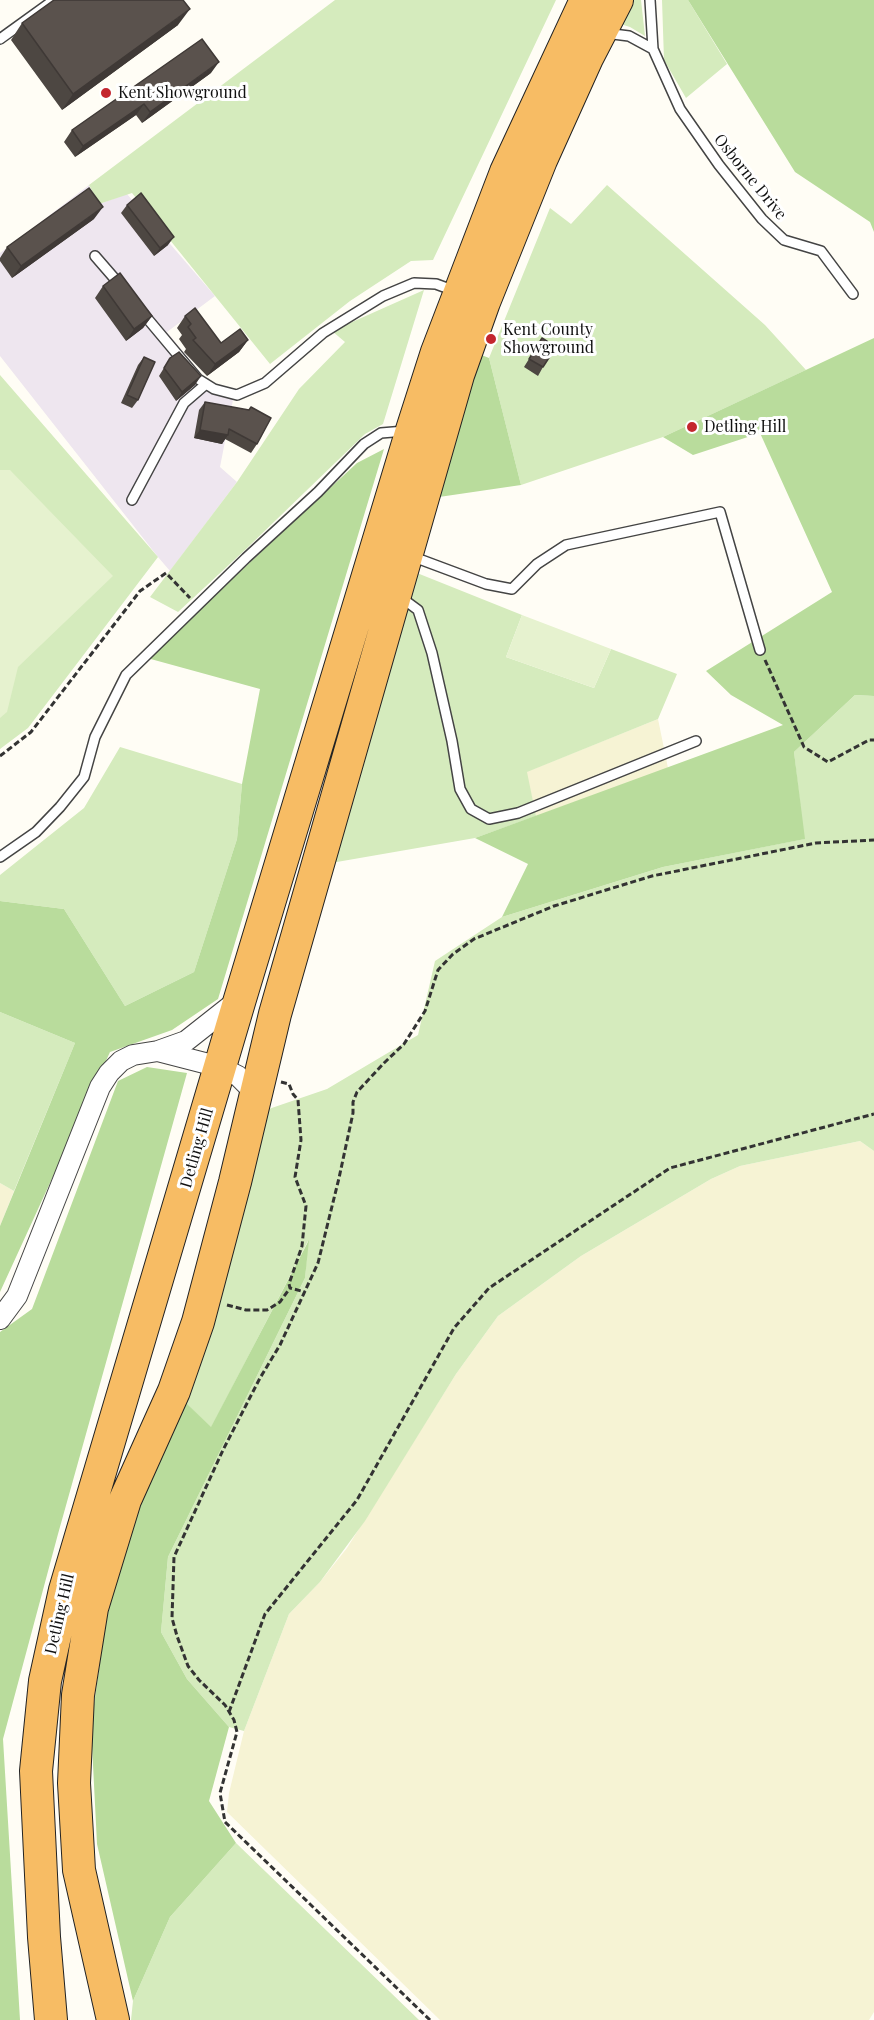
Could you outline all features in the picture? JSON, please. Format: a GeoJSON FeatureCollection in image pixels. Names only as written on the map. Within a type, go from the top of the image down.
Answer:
{"type":"FeatureCollection","features":[{"type":"Feature","properties":{"kind":"highway"},"geometry":{"type":"LineString","coordinates":[[472,297],[506,172],[586,0]]}},
{"type":"Feature","properties":{"kind":"highway"},"geometry":{"type":"LineString","coordinates":[[472,297],[542,160],[616,0]]}},
{"type":"Feature","properties":{"kind":"highway","name":"Detling Hill"},"geometry":{"type":"LineString","coordinates":[[113,2020],[79,1870],[74,1783],[78,1695],[92,1608],[125,1500],[174,1391],[198,1322],[235,1182],[235,1075],[240,999],[412,430],[472,297]]}},
{"type":"Feature","properties":{"kind":"highway","name":"Detling Hill"},"geometry":{"type":"LineString","coordinates":[[51,2020],[44,1937],[36,1770],[45,1681],[64,1590],[235,1075],[275,1014],[458,375],[472,297]]}},
{"type":"Feature","properties":{"kind":"street"},"geometry":{"type":"LineString","coordinates":[[0,1320],[17,1296],[108,1073],[133,1055],[158,1051],[186,1041],[240,999]]}},
{"type":"Feature","properties":{"kind":"street"},"geometry":{"type":"LineString","coordinates":[[208,1026],[235,1075]]}},
{"type":"Feature","properties":{"kind":"street"},"geometry":{"type":"LineString","coordinates":[[158,1051],[235,1075]]}},
{"type":"Feature","properties":{"kind":"lane"},"geometry":{"type":"LineString","coordinates":[[0,39],[54,0]]}},
{"type":"Feature","properties":{"kind":"lane","name":"Osborne Drive"},"geometry":{"type":"LineString","coordinates":[[650,0],[653,49],[680,109],[719,165],[762,219],[784,240],[821,251],[853,294]]}},
{"type":"Feature","properties":{"kind":"lane"},"geometry":{"type":"LineString","coordinates":[[600,33],[629,36],[653,49]]}},
{"type":"Feature","properties":{"kind":"lane"},"geometry":{"type":"LineString","coordinates":[[95,256],[125,291]]}},
{"type":"Feature","properties":{"kind":"lane"},"geometry":{"type":"LineString","coordinates":[[132,300],[198,379],[214,389],[237,394],[265,383],[323,333],[383,296],[414,283],[436,284],[472,297]]}},
{"type":"Feature","properties":{"kind":"lane"},"geometry":{"type":"LineString","coordinates":[[132,500],[184,403],[206,384]]}},
{"type":"Feature","properties":{"kind":"lane"},"geometry":{"type":"LineString","coordinates":[[0,857],[36,832],[84,777],[95,737],[126,675],[197,604],[318,492],[364,444],[381,434],[412,430]]}},
{"type":"Feature","properties":{"kind":"lane"},"geometry":{"type":"LineString","coordinates":[[406,555],[486,584],[512,589],[537,564],[566,546],[720,512],[760,650]]}},
{"type":"Feature","properties":{"kind":"lane"},"geometry":{"type":"LineString","coordinates":[[395,593],[418,610],[432,653],[452,741],[460,789],[471,809],[489,819],[518,813],[696,741]]}},
{"type":"Feature","properties":{"kind":"path"},"geometry":{"type":"LineString","coordinates":[[0,756],[31,732],[140,591],[166,573],[197,604]]}},
{"type":"Feature","properties":{"kind":"path"},"geometry":{"type":"LineString","coordinates":[[760,650],[804,747],[828,762],[869,740],[874,740]]}},
{"type":"Feature","properties":{"kind":"path"},"geometry":{"type":"LineString","coordinates":[[430,2020],[225,1822],[220,1793],[237,1732],[234,1720],[225,1705],[188,1666],[177,1636],[172,1618],[174,1557],[223,1450],[260,1378],[280,1346],[318,1263],[357,1092],[404,1044],[425,1011],[438,970],[453,954],[474,939],[554,906],[652,876],[816,843],[874,840]]}},
{"type":"Feature","properties":{"kind":"path"},"geometry":{"type":"LineString","coordinates":[[205,1297],[246,1310],[267,1310],[280,1302],[290,1288],[289,1284],[302,1246],[306,1206],[295,1177],[301,1140],[298,1100],[289,1084],[235,1075]]}},
{"type":"Feature","properties":{"kind":"path"},"geometry":{"type":"LineString","coordinates":[[229,1712],[266,1614],[357,1500],[454,1328],[489,1288],[670,1168],[874,1114]]}},
{"type":"Feature","properties":{"kind":"path"},"geometry":{"type":"LineString","coordinates":[[290,1288],[305,1292]]}},
{"type":"Feature","properties":{"kind":"shaded area"},"geometry":{"type":"Polygon","coordinates":[[[89,185],[99,204],[127,194],[215,296],[167,332],[204,377],[233,400],[220,467],[237,482],[170,571],[0,356],[0,253],[89,185]]]}},
{"type":"Feature","properties":{"kind":"shaded area"},"geometry":{"type":"Polygon","coordinates":[[[658,719],[668,768],[536,816],[526,772],[658,719]]]}},
{"type":"Feature","properties":{"kind":"shaded area"},"geometry":{"type":"Polygon","coordinates":[[[860,1141],[874,1151],[874,2012],[869,2020],[440,2020],[227,1812],[229,1793],[244,1731],[289,1614],[320,1582],[347,1548],[456,1374],[498,1316],[581,1256],[711,1179],[740,1166],[860,1141]]]}},
{"type":"Feature","properties":{"kind":"shaded area"},"geometry":{"type":"Polygon","coordinates":[[[0,1183],[14,1191],[0,1226],[0,1183]]]}},
{"type":"Feature","properties":{"kind":"green space"},"geometry":{"type":"Polygon","coordinates":[[[335,0],[556,0],[433,260],[411,261],[350,301],[270,364],[132,193],[99,204],[89,185],[335,0]]]}},
{"type":"Feature","properties":{"kind":"green space"},"geometry":{"type":"Polygon","coordinates":[[[629,0],[641,0],[645,36],[630,27],[617,23],[629,0]]]}},
{"type":"Feature","properties":{"kind":"green space"},"geometry":{"type":"Polygon","coordinates":[[[662,0],[688,0],[727,64],[686,98],[664,60],[662,0]]]}},
{"type":"Feature","properties":{"kind":"green space"},"geometry":{"type":"Polygon","coordinates":[[[688,0],[874,0],[874,232],[870,222],[795,172],[688,0]]]}},
{"type":"Feature","properties":{"kind":"green space"},"geometry":{"type":"Polygon","coordinates":[[[607,185],[765,325],[806,370],[663,437],[521,485],[489,358],[550,208],[571,224],[607,185]]]}},
{"type":"Feature","properties":{"kind":"green space"},"geometry":{"type":"Polygon","coordinates":[[[424,290],[383,424],[365,434],[178,612],[150,597],[237,482],[299,389],[345,342],[332,331],[424,290]]]}},
{"type":"Feature","properties":{"kind":"green space"},"geometry":{"type":"Polygon","coordinates":[[[874,338],[874,696],[855,695],[794,752],[805,839],[663,867],[502,917],[528,864],[475,838],[783,725],[731,695],[706,671],[832,592],[760,433],[693,455],[663,437],[874,338]]]}},
{"type":"Feature","properties":{"kind":"green space"},"geometry":{"type":"Polygon","coordinates":[[[479,354],[489,358],[521,485],[439,497],[479,354]]]}},
{"type":"Feature","properties":{"kind":"green space"},"geometry":{"type":"Polygon","coordinates":[[[0,375],[158,557],[28,728],[0,749],[0,375]]]}},
{"type":"Feature","properties":{"kind":"green space"},"geometry":{"type":"Polygon","coordinates":[[[384,449],[218,999],[172,1030],[110,1052],[0,1292],[0,1226],[75,1043],[0,1012],[0,901],[64,909],[125,1006],[194,972],[237,839],[242,784],[260,689],[147,658],[357,463],[384,449]]]}},
{"type":"Feature","properties":{"kind":"green space"},"geometry":{"type":"Polygon","coordinates":[[[0,470],[10,470],[113,576],[18,667],[7,712],[0,718],[0,470]]]}},
{"type":"Feature","properties":{"kind":"green space"},"geometry":{"type":"Polygon","coordinates":[[[412,571],[522,615],[506,657],[594,688],[611,649],[677,674],[658,719],[527,772],[536,816],[475,838],[331,863],[412,571]]]}},
{"type":"Feature","properties":{"kind":"green space"},"geometry":{"type":"Polygon","coordinates":[[[522,615],[611,649],[594,688],[506,657],[522,615]]]}},
{"type":"Feature","properties":{"kind":"green space"},"geometry":{"type":"Polygon","coordinates":[[[855,695],[874,696],[874,1151],[860,1141],[740,1166],[711,1179],[581,1256],[498,1316],[456,1374],[365,1521],[320,1582],[289,1614],[244,1731],[229,1727],[187,1679],[161,1632],[168,1557],[305,1278],[308,1241],[211,1428],[181,1398],[260,1112],[327,1089],[418,1035],[435,961],[502,917],[663,867],[804,839],[794,752],[855,695]]]}},
{"type":"Feature","properties":{"kind":"green space"},"geometry":{"type":"Polygon","coordinates":[[[120,747],[242,784],[237,839],[194,972],[125,1006],[64,909],[0,901],[0,875],[84,808],[120,747]]]}},
{"type":"Feature","properties":{"kind":"green space"},"geometry":{"type":"Polygon","coordinates":[[[0,1012],[75,1043],[14,1191],[0,1183],[0,1012]]]}},
{"type":"Feature","properties":{"kind":"green space"},"geometry":{"type":"Polygon","coordinates":[[[147,1067],[187,1073],[3,1739],[20,2020],[0,2020],[0,1332],[32,1309],[118,1081],[147,1067]]]}},
{"type":"Feature","properties":{"kind":"green space"},"geometry":{"type":"Polygon","coordinates":[[[309,1240],[305,1278],[168,1557],[161,1632],[187,1679],[229,1727],[209,1801],[236,1843],[170,1917],[133,2001],[97,1844],[91,1725],[107,1614],[135,1497],[181,1398],[211,1427],[309,1240]]]}},
{"type":"Feature","properties":{"kind":"green space"},"geometry":{"type":"Polygon","coordinates":[[[236,1843],[419,2020],[131,2020],[133,2001],[170,1917],[236,1843]]]}},
{"type":"Feature","properties":{"kind":"building"},"geometry":{"type":"Polygon","coordinates":[[[54,0],[183,0],[190,9],[73,94],[22,23],[54,0]]]}},
{"type":"Feature","properties":{"kind":"building"},"geometry":{"type":"Polygon","coordinates":[[[202,39],[219,62],[150,112],[144,104],[83,146],[72,130],[202,39]]]}},
{"type":"Feature","properties":{"kind":"building"},"geometry":{"type":"Polygon","coordinates":[[[89,188],[103,207],[21,266],[7,247],[89,188]]]}},
{"type":"Feature","properties":{"kind":"building"},"geometry":{"type":"Polygon","coordinates":[[[141,193],[174,237],[160,248],[127,205],[141,193]]]}},
{"type":"Feature","properties":{"kind":"building"},"geometry":{"type":"Polygon","coordinates":[[[120,273],[152,316],[134,329],[103,286],[120,273]]]}},
{"type":"Feature","properties":{"kind":"building"},"geometry":{"type":"Polygon","coordinates":[[[195,308],[221,343],[240,329],[248,340],[215,364],[193,340],[196,338],[188,327],[191,324],[185,316],[195,308]]]}},
{"type":"Feature","properties":{"kind":"building"},"geometry":{"type":"Polygon","coordinates":[[[542,338],[556,347],[543,367],[529,359],[542,338]]]}},
{"type":"Feature","properties":{"kind":"building"},"geometry":{"type":"Polygon","coordinates":[[[179,352],[201,376],[182,392],[164,368],[170,358],[179,352]]]}},
{"type":"Feature","properties":{"kind":"building"},"geometry":{"type":"Polygon","coordinates":[[[144,357],[155,362],[138,400],[127,395],[144,357]]]}},
{"type":"Feature","properties":{"kind":"building"},"geometry":{"type":"Polygon","coordinates":[[[205,402],[249,410],[251,407],[271,418],[257,444],[229,429],[228,435],[200,430],[205,402]]]}},
{"type":"Feature","properties":{"kind":"place","name":"Kent Showground"},"geometry":{"type":"Point","coordinates":[106,93]}},
{"type":"Feature","properties":{"kind":"place","name":"Kent County Showground"},"geometry":{"type":"Point","coordinates":[491,339]}},
{"type":"Feature","properties":{"kind":"place","name":"Detling Hill"},"geometry":{"type":"Point","coordinates":[692,427]}}]}
